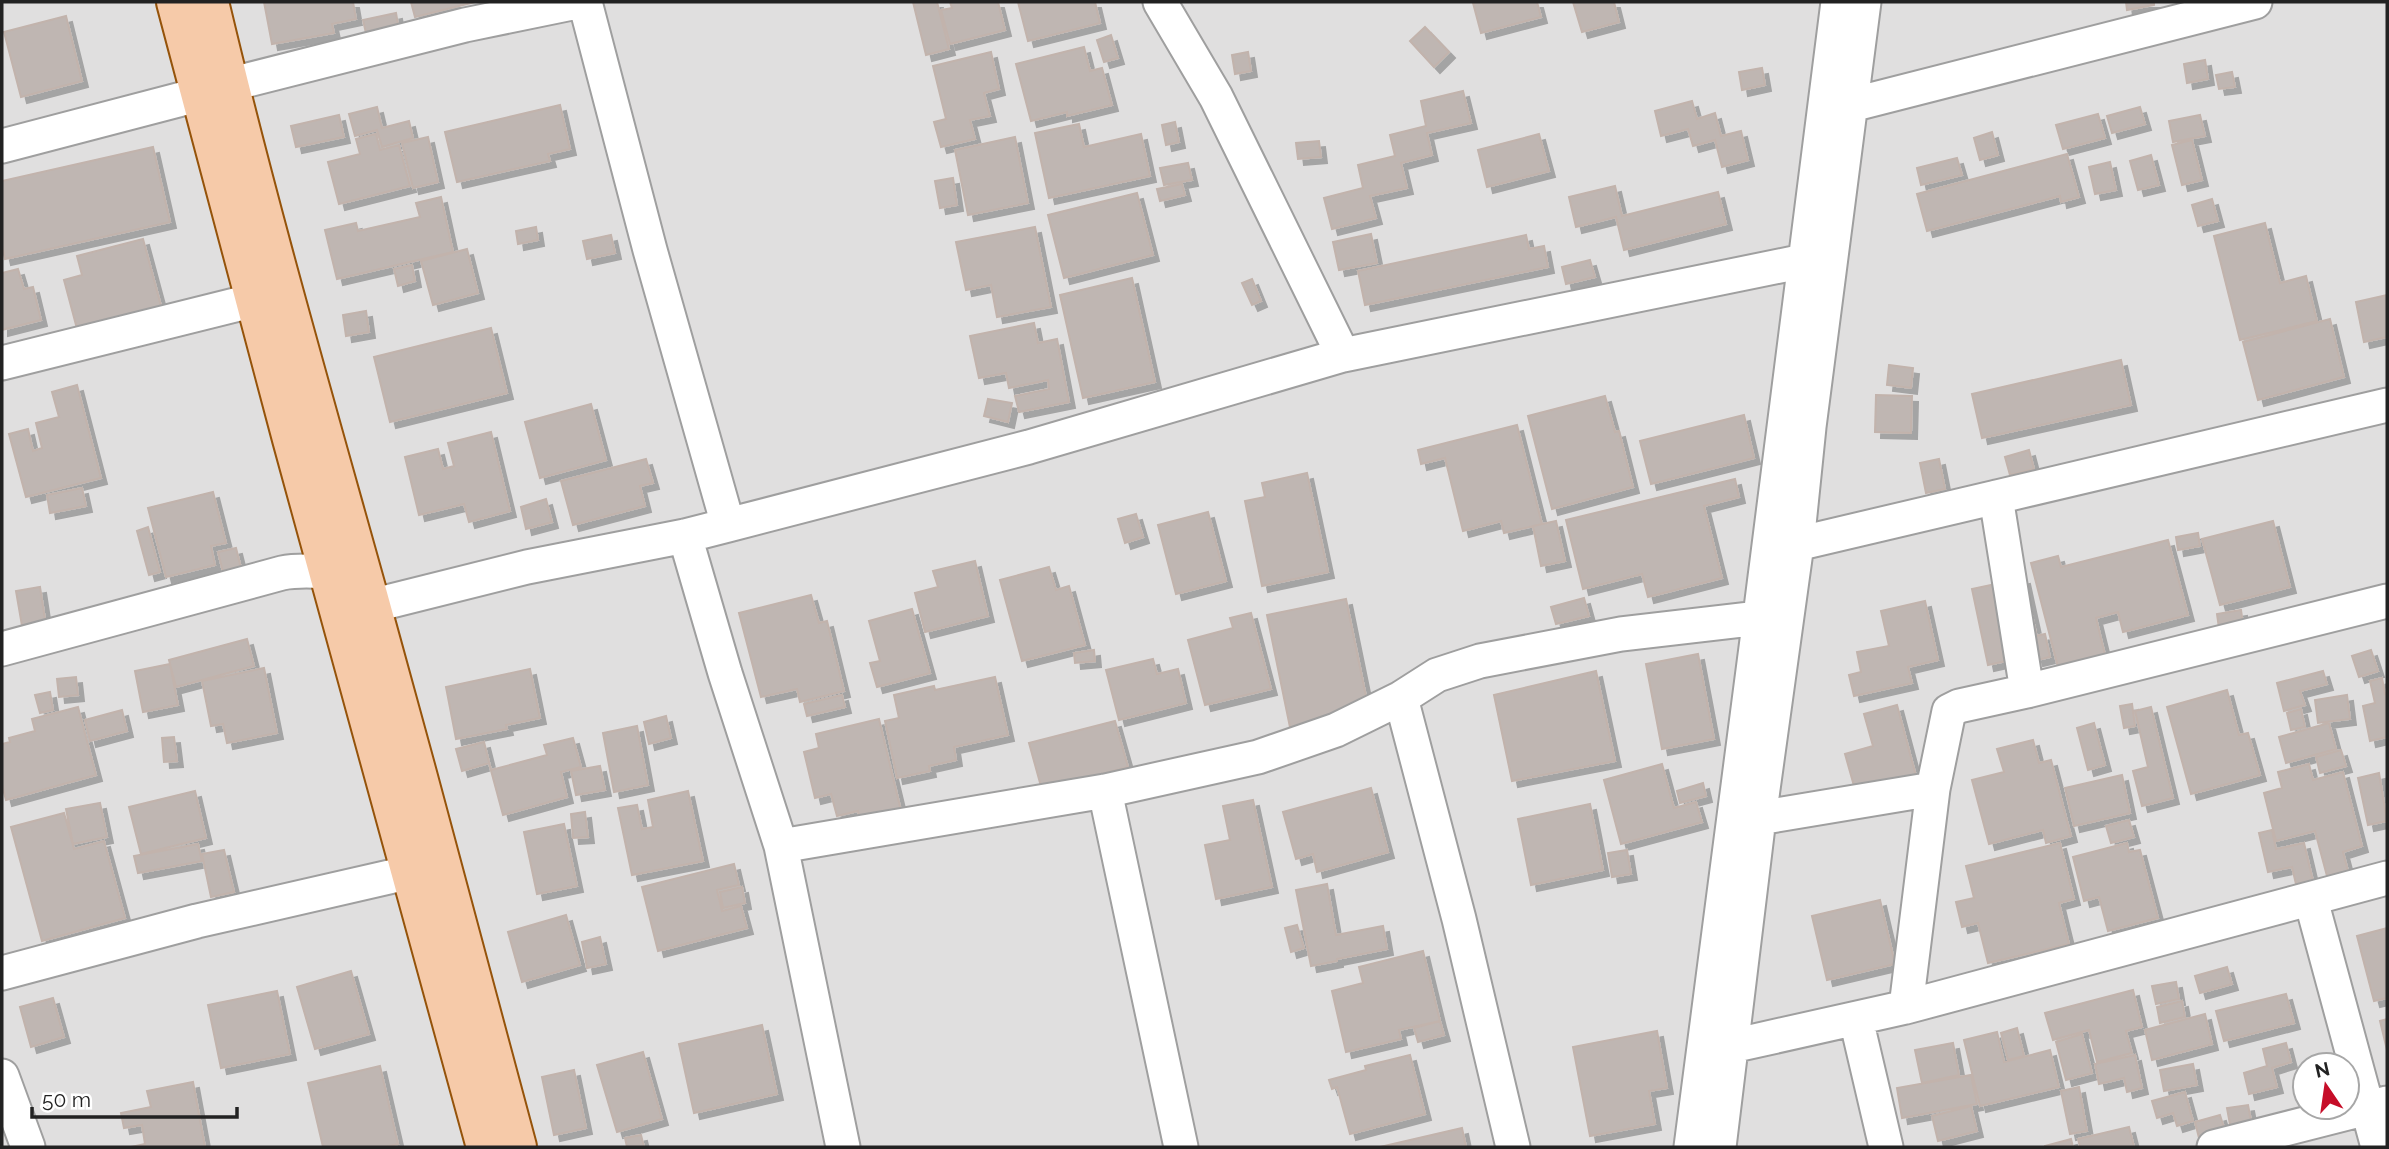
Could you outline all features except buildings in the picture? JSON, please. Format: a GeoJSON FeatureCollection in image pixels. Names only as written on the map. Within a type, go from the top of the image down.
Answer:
{"type":"FeatureCollection","features":[{"type":"Feature","properties":{"kind":"main road"},"geometry":{"type":"LineString","coordinates":[[176,2],[215,89],[323,442],[345,572],[411,872],[486,1147]]}},
{"type":"Feature","properties":{"kind":"main road"},"geometry":{"type":"LineString","coordinates":[[209,2],[215,89],[255,300],[345,572],[371,606],[517,1147]]}},
{"type":"Feature","properties":{"kind":"street"},"geometry":{"type":"LineString","coordinates":[[2,146],[465,25],[577,2]]}},
{"type":"Feature","properties":{"kind":"street"},"geometry":{"type":"LineString","coordinates":[[585,2],[650,250],[728,525]]}},
{"type":"Feature","properties":{"kind":"street"},"geometry":{"type":"LineString","coordinates":[[1160,2],[1216,97],[1343,355]]}},
{"type":"Feature","properties":{"kind":"street"},"geometry":{"type":"LineString","coordinates":[[1691,1147],[1759,618],[1784,543],[1809,427],[1838,106],[1838,2]]}},
{"type":"Feature","properties":{"kind":"street"},"geometry":{"type":"LineString","coordinates":[[1719,1147],[1759,818],[1784,543],[1804,261],[1864,2]]}},
{"type":"Feature","properties":{"kind":"street"},"geometry":{"type":"LineString","coordinates":[[1838,106],[2255,2]]}},
{"type":"Feature","properties":{"kind":"street"},"geometry":{"type":"LineString","coordinates":[[371,606],[527,567],[728,525],[1030,447],[1343,355],[1804,261]]}},
{"type":"Feature","properties":{"kind":"street"},"geometry":{"type":"LineString","coordinates":[[2,363],[255,300]]}},
{"type":"Feature","properties":{"kind":"street"},"geometry":{"type":"LineString","coordinates":[[1784,543],[1996,498],[2387,405]]}},
{"type":"Feature","properties":{"kind":"street"},"geometry":{"type":"LineString","coordinates":[[1996,498],[2028,691]]}},
{"type":"Feature","properties":{"kind":"street"},"geometry":{"type":"LineString","coordinates":[[685,536],[725,673],[781,846],[843,1147]]}},
{"type":"Feature","properties":{"kind":"street"},"geometry":{"type":"LineString","coordinates":[[2,649],[282,573],[312,570],[345,572]]}},
{"type":"Feature","properties":{"kind":"street"},"geometry":{"type":"LineString","coordinates":[[1906,1007],[1933,789],[1949,711],[1959,706],[2387,601]]}},
{"type":"Feature","properties":{"kind":"street"},"geometry":{"type":"LineString","coordinates":[[781,846],[1105,791],[1258,757],[1336,730],[1401,698],[1437,675],[1480,661],[1621,634],[1759,618]]}},
{"type":"Feature","properties":{"kind":"street"},"geometry":{"type":"LineString","coordinates":[[1401,698],[1459,919],[1513,1147]]}},
{"type":"Feature","properties":{"kind":"street"},"geometry":{"type":"LineString","coordinates":[[1759,818],[1933,789]]}},
{"type":"Feature","properties":{"kind":"street"},"geometry":{"type":"LineString","coordinates":[[1105,791],[1181,1147]]}},
{"type":"Feature","properties":{"kind":"street"},"geometry":{"type":"LineString","coordinates":[[2,972],[197,921],[411,872]]}},
{"type":"Feature","properties":{"kind":"street"},"geometry":{"type":"LineString","coordinates":[[1732,1046],[1906,1007],[2387,878]]}},
{"type":"Feature","properties":{"kind":"street"},"geometry":{"type":"LineString","coordinates":[[2311,900],[2377,1105],[2378,1147]]}},
{"type":"Feature","properties":{"kind":"street"},"geometry":{"type":"LineString","coordinates":[[1856,1019],[1886,1147]]}},
{"type":"Feature","properties":{"kind":"street"},"geometry":{"type":"LineString","coordinates":[[2,1076],[28,1147]]}},
{"type":"Feature","properties":{"kind":"street"},"geometry":{"type":"LineString","coordinates":[[2214,1147],[2377,1105]]}},
{"type":"Feature","properties":{"kind":"shaded area"},"geometry":{"type":"Polygon","coordinates":[[[2,2],[2387,2],[2387,1147],[2,1147],[2,2]]]}}]}
